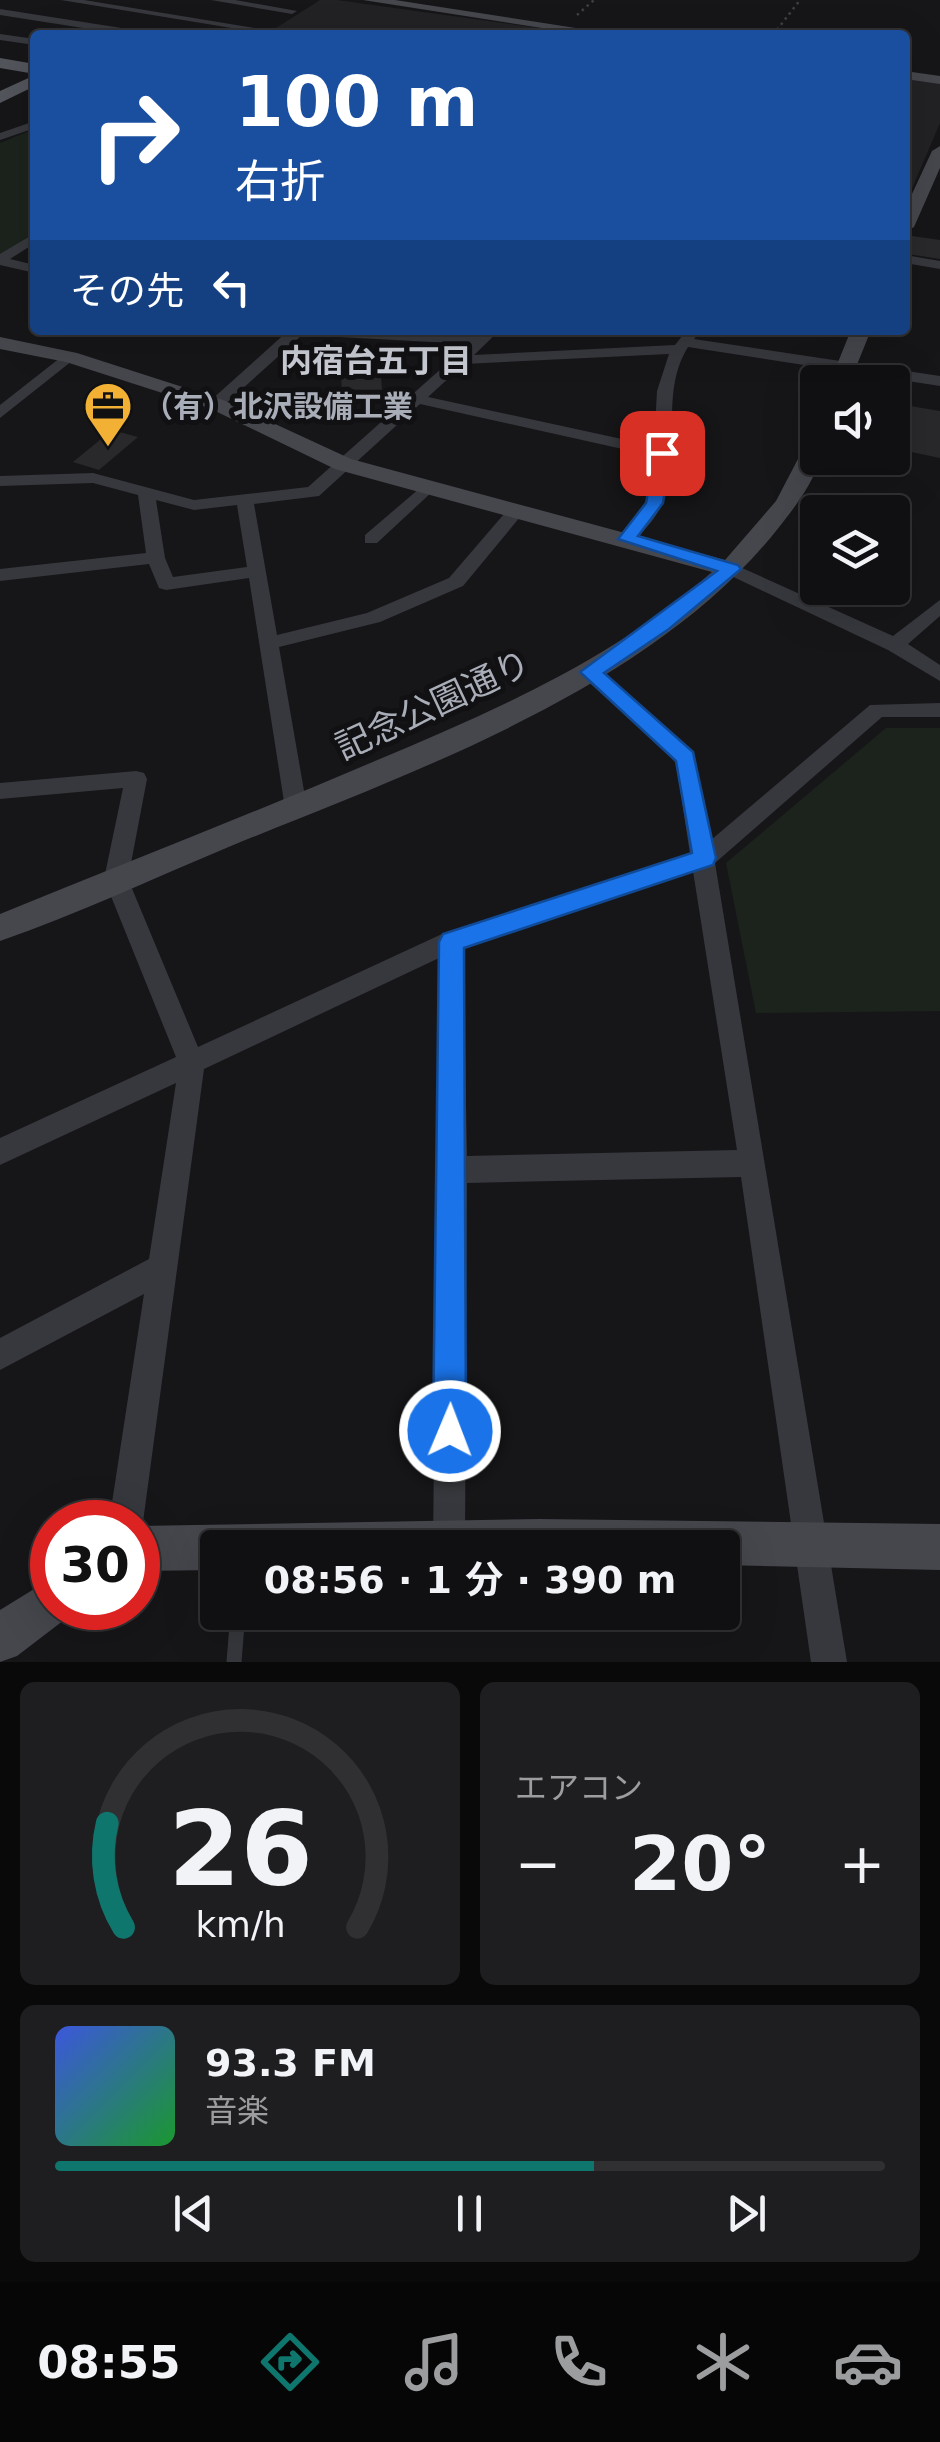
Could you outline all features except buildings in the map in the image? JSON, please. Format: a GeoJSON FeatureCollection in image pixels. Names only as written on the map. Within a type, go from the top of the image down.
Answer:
{"type":"FeatureCollection","features":[{"type":"Feature","properties":{"kind":"main road"},"geometry":{"type":"LineString","coordinates":[[0,63],[30,68]]}},
{"type":"Feature","properties":{"kind":"main road"},"geometry":{"type":"LineString","coordinates":[[0,98],[30,83]]}},
{"type":"Feature","properties":{"kind":"street"},"geometry":{"type":"LineString","coordinates":[[66,0],[247,30]]}},
{"type":"Feature","properties":{"kind":"street"},"geometry":{"type":"LineString","coordinates":[[216,0],[296,8],[261,30]]}},
{"type":"Feature","properties":{"kind":"street"},"geometry":{"type":"LineString","coordinates":[[368,0],[579,30]]}},
{"type":"Feature","properties":{"kind":"street"},"geometry":{"type":"LineString","coordinates":[[128,30],[171,7]]}},
{"type":"Feature","properties":{"kind":"street"},"geometry":{"type":"LineString","coordinates":[[0,12],[105,30]]}},
{"type":"Feature","properties":{"kind":"street"},"geometry":{"type":"LineString","coordinates":[[0,37],[30,41]]}},
{"type":"Feature","properties":{"kind":"street"},"geometry":{"type":"LineString","coordinates":[[910,76],[940,80]]}},
{"type":"Feature","properties":{"kind":"street"},"geometry":{"type":"LineString","coordinates":[[0,137],[30,126]]}},
{"type":"Feature","properties":{"kind":"street"},"geometry":{"type":"LineString","coordinates":[[912,214],[933,184],[939,154]]}},
{"type":"Feature","properties":{"kind":"street"},"geometry":{"type":"LineString","coordinates":[[0,261],[30,240]]}},
{"type":"Feature","properties":{"kind":"street"},"geometry":{"type":"LineString","coordinates":[[910,260],[940,265]]}},
{"type":"Feature","properties":{"kind":"street"},"geometry":{"type":"LineString","coordinates":[[0,261],[30,269]]}},
{"type":"Feature","properties":{"kind":"street"},"geometry":{"type":"LineString","coordinates":[[216,404],[292,335]]}},
{"type":"Feature","properties":{"kind":"street"},"geometry":{"type":"LineString","coordinates":[[0,481],[93,478],[194,505],[313,492],[489,335]]}},
{"type":"Feature","properties":{"kind":"street"},"geometry":{"type":"LineString","coordinates":[[627,539],[654,503],[668,374],[681,345],[690,335]]}},
{"type":"Feature","properties":{"kind":"street"},"geometry":{"type":"LineString","coordinates":[[847,365],[859,335]]}},
{"type":"Feature","properties":{"kind":"street"},"geometry":{"type":"LineString","coordinates":[[0,343],[70,356],[216,404],[343,464],[732,569],[895,645],[940,674]]}},
{"type":"Feature","properties":{"kind":"street"},"geometry":{"type":"LineString","coordinates":[[462,360],[681,345],[800,366]]}},
{"type":"Feature","properties":{"kind":"street"},"geometry":{"type":"LineString","coordinates":[[0,434],[2,413],[70,356]]}},
{"type":"Feature","properties":{"kind":"street"},"geometry":{"type":"LineString","coordinates":[[910,379],[940,381]]}},
{"type":"Feature","properties":{"kind":"street"},"geometry":{"type":"LineString","coordinates":[[418,399],[662,453]]}},
{"type":"Feature","properties":{"kind":"street","name":"記念公園通り"},"geometry":{"type":"LineString","coordinates":[[0,928],[296,808],[473,731],[590,672],[662,625],[732,569],[771,522],[801,475]]}},
{"type":"Feature","properties":{"kind":"street"},"geometry":{"type":"LineString","coordinates":[[371,540],[427,487]]}},
{"type":"Feature","properties":{"kind":"street"},"geometry":{"type":"LineString","coordinates":[[146,490],[156,558],[166,584],[258,571]]}},
{"type":"Feature","properties":{"kind":"street"},"geometry":{"type":"LineString","coordinates":[[245,501],[296,808]]}},
{"type":"Feature","properties":{"kind":"street"},"geometry":{"type":"LineString","coordinates":[[266,644],[373,618],[456,582],[516,512]]}},
{"type":"Feature","properties":{"kind":"street"},"geometry":{"type":"LineString","coordinates":[[0,575],[156,558]]}},
{"type":"Feature","properties":{"kind":"street"},"geometry":{"type":"LineString","coordinates":[[895,645],[940,606]]}},
{"type":"Feature","properties":{"kind":"street"},"geometry":{"type":"LineString","coordinates":[[590,672],[686,758],[829,1662]]}},
{"type":"Feature","properties":{"kind":"street"},"geometry":{"type":"LineString","coordinates":[[0,1152],[451,942],[704,858],[877,710],[940,710]]}},
{"type":"Feature","properties":{"kind":"street"},"geometry":{"type":"LineString","coordinates":[[0,790],[136,779],[116,879],[192,1064],[129,1500]]}},
{"type":"Feature","properties":{"kind":"street"},"geometry":{"type":"LineString","coordinates":[[448,1530],[453,1170],[451,942]]}},
{"type":"Feature","properties":{"kind":"street"},"geometry":{"type":"LineString","coordinates":[[453,1170],[753,1163]]}},
{"type":"Feature","properties":{"kind":"street"},"geometry":{"type":"LineString","coordinates":[[0,1355],[163,1268]]}},
{"type":"Feature","properties":{"kind":"street"},"geometry":{"type":"LineString","coordinates":[[740,1542],[940,1547]]}},
{"type":"Feature","properties":{"kind":"street"},"geometry":{"type":"LineString","coordinates":[[160,1549],[200,1548]]}},
{"type":"Feature","properties":{"kind":"street"},"geometry":{"type":"LineString","coordinates":[[0,1640],[30,1618]]}},
{"type":"Feature","properties":{"kind":"lane"},"geometry":{"type":"LineString","coordinates":[[234,1662],[237,1630]]}},
{"type":"Feature","properties":{"kind":"path"},"geometry":{"type":"LineString","coordinates":[[777,30],[800,0]]}},
{"type":"Feature","properties":{"kind":"shaded area"},"geometry":{"type":"Polygon","coordinates":[[[320,0],[337,0],[554,30],[273,30],[320,0]]]}},
{"type":"Feature","properties":{"kind":"shaded area"},"geometry":{"type":"Polygon","coordinates":[[[910,79],[940,83],[940,123],[910,193],[910,79]]]}},
{"type":"Feature","properties":{"kind":"shaded area"},"geometry":{"type":"Polygon","coordinates":[[[30,131],[30,235],[0,255],[0,143],[30,131]]]}},
{"type":"Feature","properties":{"kind":"shaded area"},"geometry":{"type":"Polygon","coordinates":[[[886,728],[940,728],[940,1011],[756,1013],[726,863],[886,728]]]}},
{"type":"Feature","properties":{"kind":"place","name":"（有）北沢設備工業"},"geometry":{"type":"Point","coordinates":[108,448]}},
{"type":"Feature","properties":{"kind":"district","name":"内宿台五丁目"},"geometry":{"type":"Point","coordinates":[376,361]}},
{"type":"Feature","properties":{"kind":"route"},"geometry":{"type":"LineString","coordinates":[[450,1431],[451,942],[704,858],[686,758],[590,672],[662,625],[732,569],[627,539],[654,503],[662,453]]}}]}
